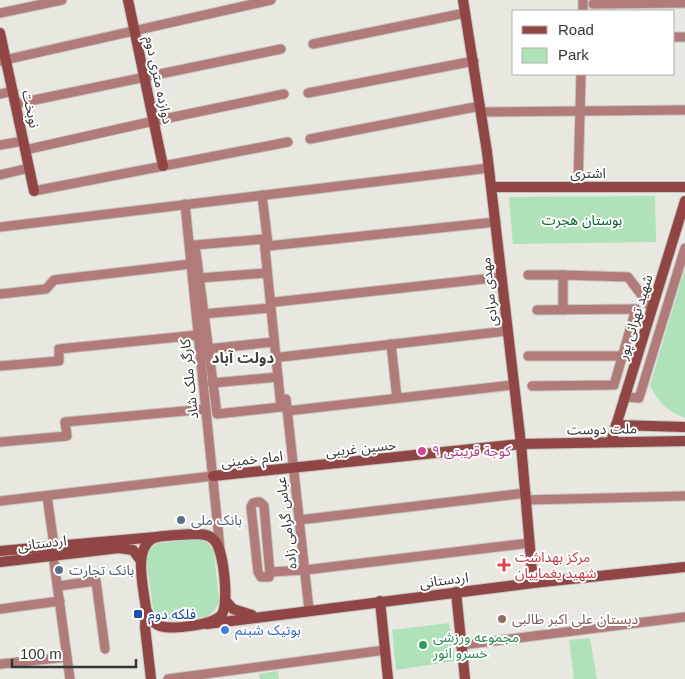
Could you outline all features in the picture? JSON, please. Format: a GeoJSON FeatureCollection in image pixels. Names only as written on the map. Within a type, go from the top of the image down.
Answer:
{"type":"FeatureCollection","features":[{"type":"Feature","properties":{"kind":"street"},"geometry":{"type":"LineString","coordinates":[[0,13],[62,0]]}},
{"type":"Feature","properties":{"kind":"street","name":"دوازده متری دوم"},"geometry":{"type":"LineString","coordinates":[[128,0],[163,166]]}},
{"type":"Feature","properties":{"kind":"street"},"geometry":{"type":"LineString","coordinates":[[3,61],[271,0]]}},
{"type":"Feature","properties":{"kind":"street","name":"مهدی مرادی"},"geometry":{"type":"LineString","coordinates":[[463,0],[474,60],[492,187],[521,444],[534,583]]}},
{"type":"Feature","properties":{"kind":"street"},"geometry":{"type":"LineString","coordinates":[[593,4],[685,3]]}},
{"type":"Feature","properties":{"kind":"street"},"geometry":{"type":"LineString","coordinates":[[313,44],[465,14]]}},
{"type":"Feature","properties":{"kind":"street","name":"نوبخت"},"geometry":{"type":"LineString","coordinates":[[0,33],[3,61],[13,91],[34,191]]}},
{"type":"Feature","properties":{"kind":"street"},"geometry":{"type":"LineString","coordinates":[[16,104],[280,50]]}},
{"type":"Feature","properties":{"kind":"street"},"geometry":{"type":"LineString","coordinates":[[308,93],[474,60]]}},
{"type":"Feature","properties":{"kind":"street"},"geometry":{"type":"LineString","coordinates":[[578,187],[581,75]]}},
{"type":"Feature","properties":{"kind":"street"},"geometry":{"type":"LineString","coordinates":[[0,94],[13,91]]}},
{"type":"Feature","properties":{"kind":"street"},"geometry":{"type":"LineString","coordinates":[[0,145],[24,145],[284,94]]}},
{"type":"Feature","properties":{"kind":"street"},"geometry":{"type":"LineString","coordinates":[[310,139],[481,109],[580,112],[685,110]]}},
{"type":"Feature","properties":{"kind":"street"},"geometry":{"type":"LineString","coordinates":[[34,191],[288,142]]}},
{"type":"Feature","properties":{"kind":"street"},"geometry":{"type":"LineString","coordinates":[[0,175],[29,168]]}},
{"type":"Feature","properties":{"kind":"street"},"geometry":{"type":"LineString","coordinates":[[0,227],[489,168]]}},
{"type":"Feature","properties":{"kind":"street","name":"اشتری"},"geometry":{"type":"LineString","coordinates":[[492,187],[685,187]]}},
{"type":"Feature","properties":{"kind":"street","name":"عباس گرامی زاده"},"geometry":{"type":"LineString","coordinates":[[262,195],[272,305],[281,357],[310,610]]}},
{"type":"Feature","properties":{"kind":"street","name":"شهید تهرانی پور"},"geometry":{"type":"LineString","coordinates":[[611,442],[685,201]]}},
{"type":"Feature","properties":{"kind":"street","name":"کارگر ملک شاد"},"geometry":{"type":"LineString","coordinates":[[185,204],[191,264],[203,341],[206,408],[220,551]]}},
{"type":"Feature","properties":{"kind":"street"},"geometry":{"type":"LineString","coordinates":[[268,246],[496,222]]}},
{"type":"Feature","properties":{"kind":"street"},"geometry":{"type":"LineString","coordinates":[[264,238],[272,305],[281,407],[217,414],[203,341],[200,278],[195,245],[264,238]]}},
{"type":"Feature","properties":{"kind":"street"},"geometry":{"type":"LineString","coordinates":[[624,398],[639,398],[685,248]]}},
{"type":"Feature","properties":{"kind":"street"},"geometry":{"type":"LineString","coordinates":[[0,294],[46,289],[54,280],[191,264]]}},
{"type":"Feature","properties":{"kind":"street"},"geometry":{"type":"LineString","coordinates":[[200,278],[267,272]]}},
{"type":"Feature","properties":{"kind":"street"},"geometry":{"type":"LineString","coordinates":[[528,275],[628,277],[652,309]]}},
{"type":"Feature","properties":{"kind":"street"},"geometry":{"type":"LineString","coordinates":[[563,275],[563,310]]}},
{"type":"Feature","properties":{"kind":"street"},"geometry":{"type":"LineString","coordinates":[[203,314],[502,277]]}},
{"type":"Feature","properties":{"kind":"street"},"geometry":{"type":"LineString","coordinates":[[532,386],[614,385],[636,309],[537,310]]}},
{"type":"Feature","properties":{"kind":"street"},"geometry":{"type":"LineString","coordinates":[[281,357],[507,331]]}},
{"type":"Feature","properties":{"kind":"street"},"geometry":{"type":"LineString","coordinates":[[0,366],[58,361],[59,349],[203,341],[274,342]]}},
{"type":"Feature","properties":{"kind":"street"},"geometry":{"type":"LineString","coordinates":[[391,344],[397,398]]}},
{"type":"Feature","properties":{"kind":"street"},"geometry":{"type":"LineString","coordinates":[[528,356],[637,356]]}},
{"type":"Feature","properties":{"kind":"street"},"geometry":{"type":"LineString","coordinates":[[212,383],[278,377]]}},
{"type":"Feature","properties":{"kind":"street"},"geometry":{"type":"LineString","coordinates":[[287,411],[513,385]]}},
{"type":"Feature","properties":{"kind":"street"},"geometry":{"type":"LineString","coordinates":[[0,442],[67,436],[66,422],[206,408]]}},
{"type":"Feature","properties":{"kind":"street","name":"ملت دوست"},"geometry":{"type":"LineString","coordinates":[[616,425],[685,427]]}},
{"type":"Feature","properties":{"kind":"street","name":"ملت دوست"},"geometry":{"type":"LineString","coordinates":[[521,444],[685,441]]}},
{"type":"Feature","properties":{"kind":"street","name":"حسین غریبی"},"geometry":{"type":"LineString","coordinates":[[293,469],[521,444]]}},
{"type":"Feature","properties":{"kind":"street","name":"امام خمینی"},"geometry":{"type":"LineString","coordinates":[[213,476],[293,469]]}},
{"type":"Feature","properties":{"kind":"street"},"geometry":{"type":"LineString","coordinates":[[0,501],[213,476]]}},
{"type":"Feature","properties":{"kind":"street"},"geometry":{"type":"LineString","coordinates":[[47,496],[70,679]]}},
{"type":"Feature","properties":{"kind":"street"},"geometry":{"type":"LineString","coordinates":[[299,520],[526,496],[685,496]]}},
{"type":"Feature","properties":{"kind":"street"},"geometry":{"type":"LineString","coordinates":[[256,502],[260,502],[264,506],[270,572],[269,577],[265,578],[261,577],[258,572],[251,507],[256,502]]}},
{"type":"Feature","properties":{"kind":"street"},"geometry":{"type":"LineString","coordinates":[[146,609],[148,616],[158,624],[169,627],[207,624],[221,616],[225,608],[225,600],[220,551],[214,539],[201,534],[157,537],[150,540],[145,546],[141,561],[151,679]]}},
{"type":"Feature","properties":{"kind":"street","name":"اردستانی"},"geometry":{"type":"LineString","coordinates":[[0,562],[54,550],[157,537]]}},
{"type":"Feature","properties":{"kind":"street"},"geometry":{"type":"LineString","coordinates":[[270,572],[305,570],[530,544]]}},
{"type":"Feature","properties":{"kind":"street","name":"اردستانی"},"geometry":{"type":"LineString","coordinates":[[0,551],[128,548],[133,550],[141,561]]}},
{"type":"Feature","properties":{"kind":"street","name":"اردستانی"},"geometry":{"type":"LineString","coordinates":[[207,624],[380,601],[685,567]]}},
{"type":"Feature","properties":{"kind":"street"},"geometry":{"type":"LineString","coordinates":[[58,586],[96,581],[105,649]]}},
{"type":"Feature","properties":{"kind":"street"},"geometry":{"type":"LineString","coordinates":[[456,592],[466,679]]}},
{"type":"Feature","properties":{"kind":"street"},"geometry":{"type":"LineString","coordinates":[[225,600],[239,612],[260,616]]}},
{"type":"Feature","properties":{"kind":"street"},"geometry":{"type":"LineString","coordinates":[[0,609],[60,601]]}},
{"type":"Feature","properties":{"kind":"street"},"geometry":{"type":"LineString","coordinates":[[380,601],[388,679]]}},
{"type":"Feature","properties":{"kind":"street"},"geometry":{"type":"LineString","coordinates":[[462,645],[685,617]]}},
{"type":"Feature","properties":{"kind":"street"},"geometry":{"type":"LineString","coordinates":[[147,640],[154,627],[158,624]]}},
{"type":"Feature","properties":{"kind":"street"},"geometry":{"type":"LineString","coordinates":[[168,679],[386,650]]}},
{"type":"Feature","properties":{"kind":"street"},"geometry":{"type":"LineString","coordinates":[[0,664],[68,657]]}},
{"type":"Feature","properties":{"kind":"green space","name":"بوستان هجرت"},"geometry":{"type":"Polygon","coordinates":[[[655,196],[656,242],[513,244],[509,197],[655,196]]]}},
{"type":"Feature","properties":{"kind":"green space"},"geometry":{"type":"Polygon","coordinates":[[[685,268],[685,418],[664,406],[650,385],[685,268]]]}},
{"type":"Feature","properties":{"kind":"green space"},"geometry":{"type":"Polygon","coordinates":[[[200,539],[208,543],[214,551],[219,601],[215,610],[206,617],[170,620],[159,617],[153,608],[146,558],[150,549],[158,543],[200,539]]]}},
{"type":"Feature","properties":{"kind":"green space","name":"مجموعه ورزشی خسرو انور"},"geometry":{"type":"Polygon","coordinates":[[[449,623],[455,661],[396,670],[392,630],[449,623]]]}},
{"type":"Feature","properties":{"kind":"green space"},"geometry":{"type":"Polygon","coordinates":[[[590,638],[597,679],[574,679],[569,640],[590,638]]]}},
{"type":"Feature","properties":{"kind":"green space"},"geometry":{"type":"Polygon","coordinates":[[[278,671],[279,679],[260,679],[259,674],[278,671]]]}},
{"type":"Feature","properties":{"kind":"place","name":"۹ کوجة قریبتی"},"geometry":{"type":"Point","coordinates":[422,451]}},
{"type":"Feature","properties":{"kind":"place","name":"بانک ملی"},"geometry":{"type":"Point","coordinates":[181,520]}},
{"type":"Feature","properties":{"kind":"place","name":"مرکز بهداشت شهید یغماییان"},"geometry":{"type":"Point","coordinates":[504,565]}},
{"type":"Feature","properties":{"kind":"place","name":"بانک تجارت"},"geometry":{"type":"Point","coordinates":[59,570]}},
{"type":"Feature","properties":{"kind":"place","name":"فلکه دوم"},"geometry":{"type":"Point","coordinates":[138,614]}},
{"type":"Feature","properties":{"kind":"place","name":"دبستان علی اکبر طالبی"},"geometry":{"type":"Point","coordinates":[502,619]}},
{"type":"Feature","properties":{"kind":"place","name":"بوتیک شبنم"},"geometry":{"type":"Point","coordinates":[225,630]}},
{"type":"Feature","properties":{"kind":"place","name":"مجموعه ورزشی خسرو انور"},"geometry":{"type":"Point","coordinates":[423,645]}},
{"type":"Feature","properties":{"kind":"district","name":"دولت آباد"},"geometry":{"type":"Point","coordinates":[243,358]}}]}
